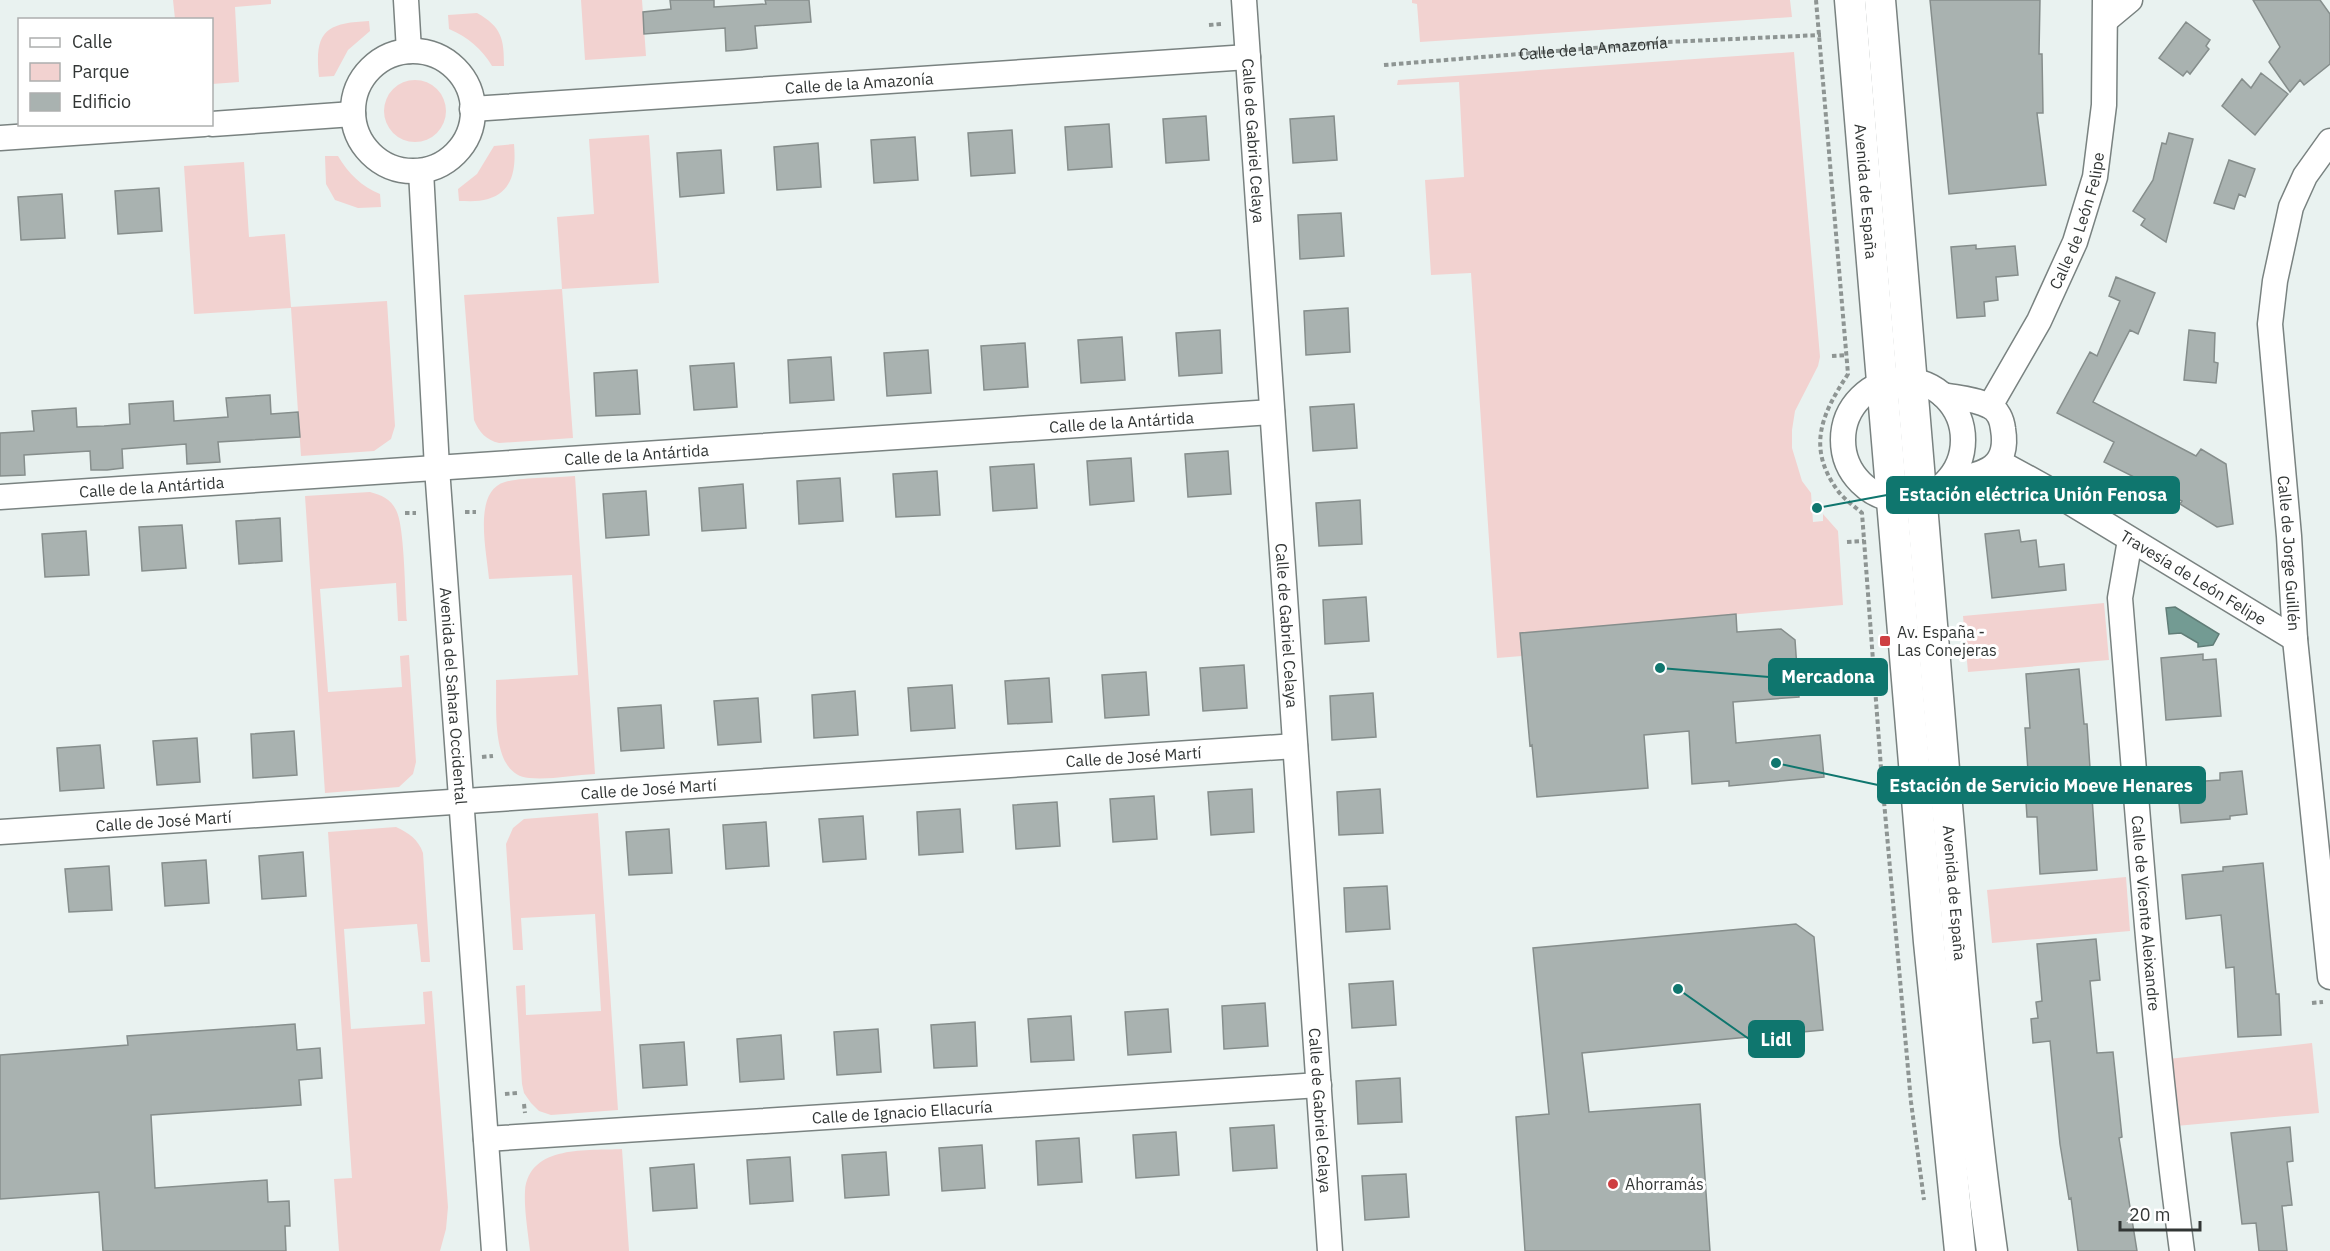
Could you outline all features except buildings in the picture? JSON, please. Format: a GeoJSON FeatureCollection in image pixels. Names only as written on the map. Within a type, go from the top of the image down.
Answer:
{"type":"FeatureCollection","features":[{"type":"Feature","properties":{"kind":"street"},"geometry":{"type":"LineString","coordinates":[[406,0],[409,51]]}},
{"type":"Feature","properties":{"kind":"street","name":"Calle de Gabriel Celaya"},"geometry":{"type":"LineString","coordinates":[[1244,0],[1330,1251]]}},
{"type":"Feature","properties":{"kind":"street","name":"Avenida de España"},"geometry":{"type":"LineString","coordinates":[[1850,0],[1896,380],[1906,499],[1928,931],[1960,1251]]}},
{"type":"Feature","properties":{"kind":"street","name":"Avenida de España"},"geometry":{"type":"LineString","coordinates":[[1880,0],[1896,380]]}},
{"type":"Feature","properties":{"kind":"street","name":"Calle de León Felipe"},"geometry":{"type":"LineString","coordinates":[[1990,406],[2039,321],[2075,242],[2095,177],[2104,105],[2106,10],[2130,0]]}},
{"type":"Feature","properties":{"kind":"street"},"geometry":{"type":"LineString","coordinates":[[409,51],[433,55],[453,67],[467,86],[472,109],[469,130],[459,150],[442,164],[421,171],[396,169],[375,158],[359,138],[353,114],[358,88],[368,72],[384,59],[409,51]]}},
{"type":"Feature","properties":{"kind":"street","name":"Calle de la Amazonía"},"geometry":{"type":"LineString","coordinates":[[472,109],[1248,57]]}},
{"type":"Feature","properties":{"kind":"street"},"geometry":{"type":"LineString","coordinates":[[213,124],[353,114]]}},
{"type":"Feature","properties":{"kind":"street"},"geometry":{"type":"LineString","coordinates":[[0,138],[175,126]]}},
{"type":"Feature","properties":{"kind":"street","name":"Calle de Jorge Guillén"},"geometry":{"type":"LineString","coordinates":[[2330,141],[2305,176],[2291,207],[2276,272],[2270,324],[2289,536],[2295,639],[2330,977]]}},
{"type":"Feature","properties":{"kind":"street","name":"Avenida del Sahara Occidental"},"geometry":{"type":"LineString","coordinates":[[421,171],[436,468],[494,1251]]}},
{"type":"Feature","properties":{"kind":"street"},"geometry":{"type":"LineString","coordinates":[[1896,380],[1928,385],[1943,395],[1955,410],[1962,427],[1963,447],[1958,465],[1948,481],[1935,492],[1906,499],[1875,494],[1857,480],[1845,457],[1842,436],[1847,416],[1860,397],[1896,380]]}},
{"type":"Feature","properties":{"kind":"street"},"geometry":{"type":"LineString","coordinates":[[1943,395],[1990,406],[1998,413],[2005,438],[2004,452],[1999,462],[1990,470],[1979,475],[1948,481]]}},
{"type":"Feature","properties":{"kind":"street","name":"Calle de la Antártida"},"geometry":{"type":"LineString","coordinates":[[0,497],[1272,412]]}},
{"type":"Feature","properties":{"kind":"street","name":"Travesía de León Felipe"},"geometry":{"type":"LineString","coordinates":[[1999,462],[2043,486],[2295,639]]}},
{"type":"Feature","properties":{"kind":"street","name":"Avenida de España"},"geometry":{"type":"LineString","coordinates":[[1906,499],[1992,1251]]}},
{"type":"Feature","properties":{"kind":"street","name":"Calle de Vicente Aleixandre"},"geometry":{"type":"LineString","coordinates":[[2130,540],[2120,598],[2160,1072],[2182,1251]]}},
{"type":"Feature","properties":{"kind":"street","name":"Calle de José Martí"},"geometry":{"type":"LineString","coordinates":[[0,832],[1295,746]]}},
{"type":"Feature","properties":{"kind":"street","name":"Calle de Ignacio Ellacuría"},"geometry":{"type":"LineString","coordinates":[[486,1139],[1319,1085]]}},
{"type":"Feature","properties":{"kind":"street","name":"Avenida del Sahara Occidental"},"geometry":{"type":"LineString","coordinates":[[481,1251],[492,1222]]}},
{"type":"Feature","properties":{"kind":"path"},"geometry":{"type":"LineString","coordinates":[[1816,0],[1848,374],[1831,401],[1820,432],[1823,464],[1838,492],[1862,513],[1910,1091],[1925,1205]]}},
{"type":"Feature","properties":{"kind":"path","name":"Calle de la Amazonía"},"geometry":{"type":"LineString","coordinates":[[1384,65],[1667,42],[1802,37]]}},
{"type":"Feature","properties":{"kind":"green space"},"geometry":{"type":"Polygon","coordinates":[[[173,0],[271,0],[271,4],[235,7],[239,82],[213,84],[213,18],[175,18],[173,0]]]}},
{"type":"Feature","properties":{"kind":"green space"},"geometry":{"type":"Polygon","coordinates":[[[581,0],[642,0],[646,56],[585,60],[581,0]]]}},
{"type":"Feature","properties":{"kind":"green space"},"geometry":{"type":"Polygon","coordinates":[[[1412,0],[1790,0],[1792,17],[1420,42],[1417,4],[1412,3],[1412,0]]]}},
{"type":"Feature","properties":{"kind":"green space"},"geometry":{"type":"Polygon","coordinates":[[[477,13],[497,29],[502,41],[504,66],[492,66],[474,44],[449,29],[448,15],[477,13]]]}},
{"type":"Feature","properties":{"kind":"green space"},"geometry":{"type":"Polygon","coordinates":[[[369,21],[370,31],[348,50],[334,76],[319,77],[319,49],[326,32],[342,24],[369,21]]]}},
{"type":"Feature","properties":{"kind":"green space"},"geometry":{"type":"Polygon","coordinates":[[[1794,52],[1820,357],[1818,366],[1795,411],[1792,448],[1802,481],[1811,493],[1813,522],[1823,521],[1823,514],[1838,531],[1843,605],[1521,633],[1522,656],[1497,658],[1471,273],[1431,275],[1425,180],[1464,177],[1459,82],[1397,85],[1398,80],[1794,52]]]}},
{"type":"Feature","properties":{"kind":"green space"},"geometry":{"type":"Polygon","coordinates":[[[415,80],[427,82],[437,89],[444,99],[446,111],[444,123],[437,133],[427,140],[415,142],[403,140],[393,133],[386,123],[384,111],[386,99],[393,89],[403,82],[415,80]]]}},
{"type":"Feature","properties":{"kind":"green space"},"geometry":{"type":"Polygon","coordinates":[[[649,135],[659,283],[562,289],[557,217],[594,214],[589,139],[649,135]]]}},
{"type":"Feature","properties":{"kind":"green space"},"geometry":{"type":"Polygon","coordinates":[[[514,144],[514,169],[503,191],[485,200],[459,201],[458,189],[477,174],[494,146],[514,144]]]}},
{"type":"Feature","properties":{"kind":"green space"},"geometry":{"type":"Polygon","coordinates":[[[325,156],[338,156],[356,179],[367,188],[380,194],[381,207],[358,208],[335,200],[326,184],[325,156]]]}},
{"type":"Feature","properties":{"kind":"green space"},"geometry":{"type":"Polygon","coordinates":[[[244,162],[249,237],[285,234],[291,307],[387,301],[395,426],[391,439],[374,451],[301,456],[291,308],[194,314],[184,166],[244,162]]]}},
{"type":"Feature","properties":{"kind":"green space"},"geometry":{"type":"Polygon","coordinates":[[[562,289],[573,438],[499,443],[490,440],[481,432],[474,420],[464,295],[562,289]]]}},
{"type":"Feature","properties":{"kind":"green space"},"geometry":{"type":"Polygon","coordinates":[[[575,476],[595,774],[529,778],[516,774],[502,753],[498,738],[496,680],[578,675],[572,575],[489,579],[484,539],[485,510],[488,497],[495,488],[505,482],[530,478],[575,476]]]}},
{"type":"Feature","properties":{"kind":"green space"},"geometry":{"type":"Polygon","coordinates":[[[370,492],[388,500],[394,506],[399,518],[403,546],[407,621],[398,621],[396,583],[320,589],[328,692],[402,687],[400,656],[409,655],[416,762],[413,774],[399,787],[325,793],[305,496],[370,492]]]}},
{"type":"Feature","properties":{"kind":"green space"},"geometry":{"type":"Polygon","coordinates":[[[2104,603],[2109,660],[1968,672],[1963,616],[2104,603]]]}},
{"type":"Feature","properties":{"kind":"green space"},"geometry":{"type":"Polygon","coordinates":[[[598,813],[618,1110],[551,1115],[539,1111],[524,1093],[516,986],[525,985],[526,1015],[601,1011],[595,914],[521,918],[523,950],[513,950],[506,844],[513,828],[524,819],[598,813]]]}},
{"type":"Feature","properties":{"kind":"green space"},"geometry":{"type":"Polygon","coordinates":[[[396,827],[412,837],[423,853],[430,962],[421,962],[417,924],[344,929],[351,1029],[425,1024],[423,992],[432,991],[448,1207],[446,1229],[440,1251],[339,1251],[334,1179],[352,1178],[328,832],[396,827]]]}},
{"type":"Feature","properties":{"kind":"green space"},"geometry":{"type":"Polygon","coordinates":[[[2126,877],[2130,931],[1992,943],[1987,890],[2126,877]]]}},
{"type":"Feature","properties":{"kind":"green space"},"geometry":{"type":"Polygon","coordinates":[[[2312,1043],[2319,1113],[2176,1126],[2168,1059],[2312,1043]]]}},
{"type":"Feature","properties":{"kind":"green space"},"geometry":{"type":"Polygon","coordinates":[[[622,1149],[629,1251],[530,1251],[525,1191],[529,1176],[537,1165],[563,1153],[622,1149]]]}},
{"type":"Feature","properties":{"kind":"shaded area"},"geometry":{"type":"Polygon","coordinates":[[[2175,607],[2219,634],[2213,645],[2198,647],[2198,643],[2181,633],[2169,634],[2166,608],[2175,607]]]}},
{"type":"Feature","properties":{"kind":"place","name":"Estación eléctrica Unión Fenosa"},"geometry":{"type":"Point","coordinates":[1817,508]}},
{"type":"Feature","properties":{"kind":"place","name":"Av. España - Las Conejeras"},"geometry":{"type":"Point","coordinates":[1885,641]}},
{"type":"Feature","properties":{"kind":"place","name":"Mercadona"},"geometry":{"type":"Point","coordinates":[1660,668]}},
{"type":"Feature","properties":{"kind":"place","name":"Estación de Servicio Moeve Henares"},"geometry":{"type":"Point","coordinates":[1776,763]}},
{"type":"Feature","properties":{"kind":"place","name":"Lidl"},"geometry":{"type":"Point","coordinates":[1678,989]}},
{"type":"Feature","properties":{"kind":"place","name":"Ahorramás"},"geometry":{"type":"Point","coordinates":[1613,1184]}}]}
